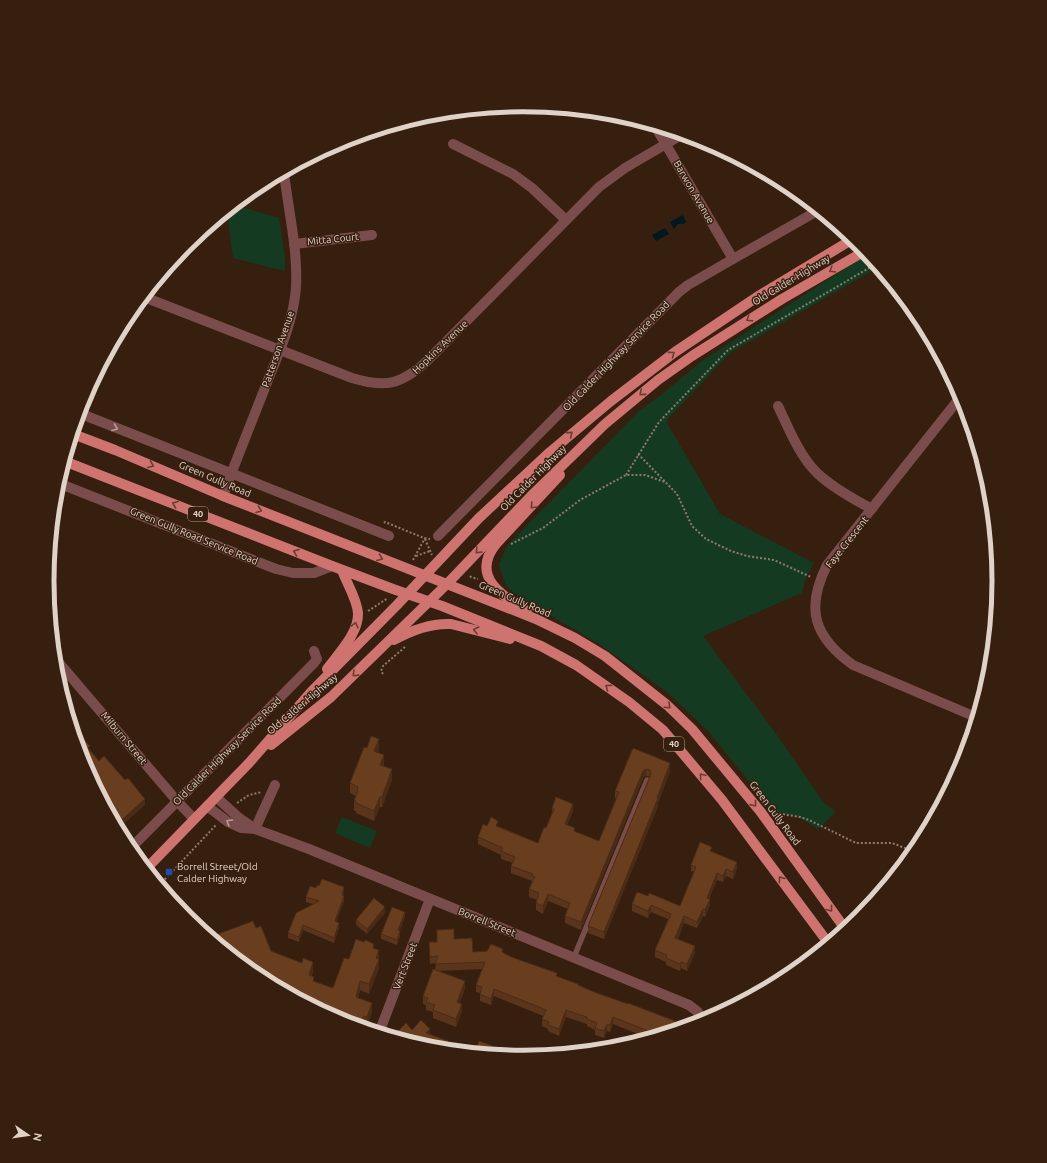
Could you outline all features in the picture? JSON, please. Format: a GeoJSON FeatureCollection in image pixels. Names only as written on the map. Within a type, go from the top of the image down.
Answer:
{"type":"FeatureCollection","features":[{"type":"Feature","properties":{"kind":"main road","name":"Old Calder Highway"},"geometry":{"type":"LineString","coordinates":[[150,865],[249,763],[311,692],[425,576],[479,518],[519,479],[580,426],[675,352],[796,272],[847,242]]}},
{"type":"Feature","properties":{"kind":"main road","name":"Old Calder Highway"},"geometry":{"type":"LineString","coordinates":[[249,763],[331,697],[447,584],[534,493],[605,424],[658,380],[692,356],[782,298],[859,254]]}},
{"type":"Feature","properties":{"kind":"main road"},"geometry":{"type":"LineString","coordinates":[[557,629],[511,601],[496,589],[487,573],[488,558],[496,544],[543,495],[605,424]]}},
{"type":"Feature","properties":{"kind":"main road","name":"Green Gully Road"},"geometry":{"type":"LineString","coordinates":[[78,436],[223,496],[536,620],[576,638],[605,656],[667,705],[692,729],[760,810],[842,925]]}},
{"type":"Feature","properties":{"kind":"main road","name":"40"},"geometry":{"type":"LineString","coordinates":[[69,463],[337,568],[429,601],[541,646],[563,657],[598,679],[663,730],[722,800],[826,940]]}},
{"type":"Feature","properties":{"kind":"main road"},"geometry":{"type":"LineString","coordinates":[[311,692],[350,638],[356,623],[358,613],[355,602],[337,568]]}},
{"type":"Feature","properties":{"kind":"main road"},"geometry":{"type":"LineString","coordinates":[[383,647],[413,630],[443,624],[541,646]]}},
{"type":"Feature","properties":{"kind":"street","name":"Barwon Avenue"},"geometry":{"type":"LineString","coordinates":[[659,132],[733,259]]}},
{"type":"Feature","properties":{"kind":"street","name":"Hopkins Avenue"},"geometry":{"type":"LineString","coordinates":[[149,299],[352,378],[375,384],[385,384],[404,379],[414,373],[426,362],[599,187],[610,178],[676,138]]}},
{"type":"Feature","properties":{"kind":"street"},"geometry":{"type":"LineString","coordinates":[[454,144],[518,177],[566,220]]}},
{"type":"Feature","properties":{"kind":"street","name":"Patterson Avenue"},"geometry":{"type":"LineString","coordinates":[[223,496],[289,324],[296,287],[294,244],[285,178]]}},
{"type":"Feature","properties":{"kind":"street","name":"Old Calder Highway Service Road"},"geometry":{"type":"LineString","coordinates":[[434,537],[688,285],[814,213]]}},
{"type":"Feature","properties":{"kind":"street","name":"Mitta Court"},"geometry":{"type":"LineString","coordinates":[[294,244],[372,235]]}},
{"type":"Feature","properties":{"kind":"street","name":"Faye Crescent"},"geometry":{"type":"LineString","coordinates":[[957,402],[827,565],[820,580],[815,599],[816,614],[823,636],[830,646],[840,655],[853,664],[973,716]]}},
{"type":"Feature","properties":{"kind":"street"},"geometry":{"type":"LineString","coordinates":[[778,406],[797,444],[816,472],[838,490],[872,509]]}},
{"type":"Feature","properties":{"kind":"street"},"geometry":{"type":"LineString","coordinates":[[85,415],[385,534]]}},
{"type":"Feature","properties":{"kind":"street","name":"Green Gully Road Service Road"},"geometry":{"type":"LineString","coordinates":[[64,485],[276,568],[293,573],[314,573],[337,568]]}},
{"type":"Feature","properties":{"kind":"street","name":"Old Calder Highway Service Road"},"geometry":{"type":"LineString","coordinates":[[135,845],[314,664],[317,659],[314,651]]}},
{"type":"Feature","properties":{"kind":"street","name":"Milburn Street"},"geometry":{"type":"LineString","coordinates":[[62,666],[194,819]]}},
{"type":"Feature","properties":{"kind":"street"},"geometry":{"type":"LineString","coordinates":[[255,830],[273,789]]}},
{"type":"Feature","properties":{"kind":"street","name":"Borrell Street"},"geometry":{"type":"LineString","coordinates":[[216,796],[230,810],[255,830]]}},
{"type":"Feature","properties":{"kind":"street","name":"Borrell Street"},"geometry":{"type":"LineString","coordinates":[[207,806],[222,818],[241,828],[255,830],[290,841],[574,957],[689,1005],[698,1012],[699,1017]]}},
{"type":"Feature","properties":{"kind":"street","name":"Vert Street"},"geometry":{"type":"LineString","coordinates":[[381,1028],[430,899]]}},
{"type":"Feature","properties":{"kind":"lane"},"geometry":{"type":"LineString","coordinates":[[574,957],[647,780]]}},
{"type":"Feature","properties":{"kind":"path"},"geometry":{"type":"LineString","coordinates":[[626,475],[659,422],[728,350],[871,267]]}},
{"type":"Feature","properties":{"kind":"path"},"geometry":{"type":"LineString","coordinates":[[638,454],[677,494],[692,526],[706,540],[737,552],[774,560],[820,580]]}},
{"type":"Feature","properties":{"kind":"path"},"geometry":{"type":"LineString","coordinates":[[508,545],[543,528],[580,500],[626,475],[645,475],[666,483]]}},
{"type":"Feature","properties":{"kind":"path"},"geometry":{"type":"LineString","coordinates":[[385,534],[385,522],[425,538],[434,537]]}},
{"type":"Feature","properties":{"kind":"path"},"geometry":{"type":"LineString","coordinates":[[425,538],[432,555],[440,560]]}},
{"type":"Feature","properties":{"kind":"path"},"geometry":{"type":"LineString","coordinates":[[408,569],[425,538]]}},
{"type":"Feature","properties":{"kind":"path"},"geometry":{"type":"LineString","coordinates":[[416,556],[430,551]]}},
{"type":"Feature","properties":{"kind":"path"},"geometry":{"type":"LineString","coordinates":[[468,574],[470,577],[481,579]]}},
{"type":"Feature","properties":{"kind":"path"},"geometry":{"type":"LineString","coordinates":[[364,613],[390,596]]}},
{"type":"Feature","properties":{"kind":"path"},"geometry":{"type":"LineString","coordinates":[[383,674],[381,671],[383,666],[407,645]]}},
{"type":"Feature","properties":{"kind":"path"},"geometry":{"type":"LineString","coordinates":[[230,810],[249,795],[273,789]]}},
{"type":"Feature","properties":{"kind":"path"},"geometry":{"type":"LineString","coordinates":[[760,810],[809,820],[856,843],[892,843],[909,849]]}},
{"type":"Feature","properties":{"kind":"path"},"geometry":{"type":"LineString","coordinates":[[163,881],[222,818]]}},
{"type":"Feature","properties":{"kind":"green space"},"geometry":{"type":"Polygon","coordinates":[[[241,207],[279,218],[285,258],[285,271],[233,258],[228,217],[241,207]]]}},
{"type":"Feature","properties":{"kind":"green space"},"geometry":{"type":"Polygon","coordinates":[[[862,258],[874,270],[730,353],[666,421],[720,514],[814,563],[806,577],[802,593],[703,636],[774,731],[824,803],[836,812],[818,829],[796,816],[776,814],[707,730],[667,692],[599,644],[519,597],[506,586],[499,565],[506,547],[639,411],[703,360],[862,258]]]}},
{"type":"Feature","properties":{"kind":"green space"},"geometry":{"type":"Polygon","coordinates":[[[342,817],[377,831],[370,848],[335,833],[342,817]]]}},
{"type":"Feature","properties":{"kind":"water"},"geometry":{"type":"Polygon","coordinates":[[[683,215],[686,222],[684,224],[678,224],[674,229],[670,222],[683,215]]]}},
{"type":"Feature","properties":{"kind":"water"},"geometry":{"type":"Polygon","coordinates":[[[665,228],[669,234],[656,241],[652,235],[665,228]]]}},
{"type":"Feature","properties":{"kind":"building"},"geometry":{"type":"Polygon","coordinates":[[[80,735],[90,746],[88,748],[99,761],[104,756],[125,780],[128,778],[145,799],[120,821],[102,789],[80,735]]]}},
{"type":"Feature","properties":{"kind":"building"},"geometry":{"type":"Polygon","coordinates":[[[371,736],[379,739],[374,751],[384,755],[380,765],[392,769],[382,797],[380,797],[374,811],[354,801],[358,787],[350,783],[364,747],[367,748],[371,736]]]}},
{"type":"Feature","properties":{"kind":"building"},"geometry":{"type":"Polygon","coordinates":[[[633,748],[670,763],[658,798],[604,932],[588,926],[651,774],[650,770],[646,769],[643,771],[581,922],[565,916],[570,903],[548,894],[543,906],[536,903],[539,893],[529,889],[535,877],[532,876],[533,874],[511,866],[515,857],[501,851],[503,848],[478,837],[483,824],[487,826],[491,817],[498,821],[496,826],[538,843],[544,827],[546,828],[554,809],[552,808],[556,797],[573,804],[565,824],[575,828],[574,831],[599,841],[619,792],[615,791],[633,748]]]}},
{"type":"Feature","properties":{"kind":"building"},"geometry":{"type":"Polygon","coordinates":[[[700,842],[712,847],[710,851],[737,862],[733,872],[726,869],[723,876],[717,873],[707,898],[710,899],[697,922],[684,916],[675,938],[695,946],[687,964],[681,962],[680,964],[666,958],[667,955],[655,950],[671,914],[651,905],[648,911],[632,904],[637,892],[648,896],[649,893],[680,906],[696,867],[691,865],[700,842]]]}},
{"type":"Feature","properties":{"kind":"building"},"geometry":{"type":"Polygon","coordinates":[[[322,879],[344,887],[342,895],[344,896],[335,921],[339,923],[334,938],[303,925],[299,937],[288,933],[296,913],[319,901],[306,897],[310,886],[316,888],[317,885],[319,886],[322,879]]]}},
{"type":"Feature","properties":{"kind":"building"},"geometry":{"type":"Polygon","coordinates":[[[374,898],[385,907],[367,929],[356,920],[374,898]]]}},
{"type":"Feature","properties":{"kind":"building"},"geometry":{"type":"Polygon","coordinates":[[[392,907],[405,912],[398,930],[400,931],[397,940],[381,934],[392,907]]]}},
{"type":"Feature","properties":{"kind":"building"},"geometry":{"type":"Polygon","coordinates":[[[253,921],[256,928],[261,926],[271,951],[302,963],[303,958],[313,962],[309,975],[314,977],[313,981],[333,988],[344,958],[349,959],[356,939],[364,942],[365,940],[374,944],[373,948],[379,950],[376,958],[379,959],[369,984],[360,981],[356,997],[372,1003],[367,1017],[364,1016],[362,1022],[316,1003],[263,972],[215,935],[253,921]]]}},
{"type":"Feature","properties":{"kind":"building"},"geometry":{"type":"Polygon","coordinates":[[[454,929],[454,939],[472,938],[473,952],[487,951],[491,944],[503,949],[502,952],[511,957],[557,973],[556,976],[594,992],[675,1021],[673,1026],[653,1033],[613,1017],[610,1025],[607,1024],[604,1031],[595,1028],[597,1023],[587,1019],[587,1017],[566,1010],[559,1029],[548,1025],[549,1022],[542,1019],[546,1010],[494,989],[491,999],[480,994],[482,987],[476,985],[485,962],[435,964],[438,956],[430,957],[429,942],[437,942],[437,930],[454,929]]]}},
{"type":"Feature","properties":{"kind":"building"},"geometry":{"type":"Polygon","coordinates":[[[433,969],[465,981],[457,1002],[462,1004],[456,1019],[433,1010],[435,1005],[426,1002],[428,998],[423,996],[433,969]]]}},
{"type":"Feature","properties":{"kind":"building"},"geometry":{"type":"Polygon","coordinates":[[[421,1020],[430,1029],[426,1033],[448,1041],[447,1044],[449,1045],[396,1033],[406,1023],[412,1030],[421,1020]]]}},
{"type":"Feature","properties":{"kind":"building"},"geometry":{"type":"Polygon","coordinates":[[[479,1041],[493,1046],[492,1049],[495,1050],[493,1050],[477,1048],[479,1041]]]}},
{"type":"Feature","properties":{"kind":"place","name":"Borrell Street/Old Calder Highway"},"geometry":{"type":"Point","coordinates":[169,872]}}]}
